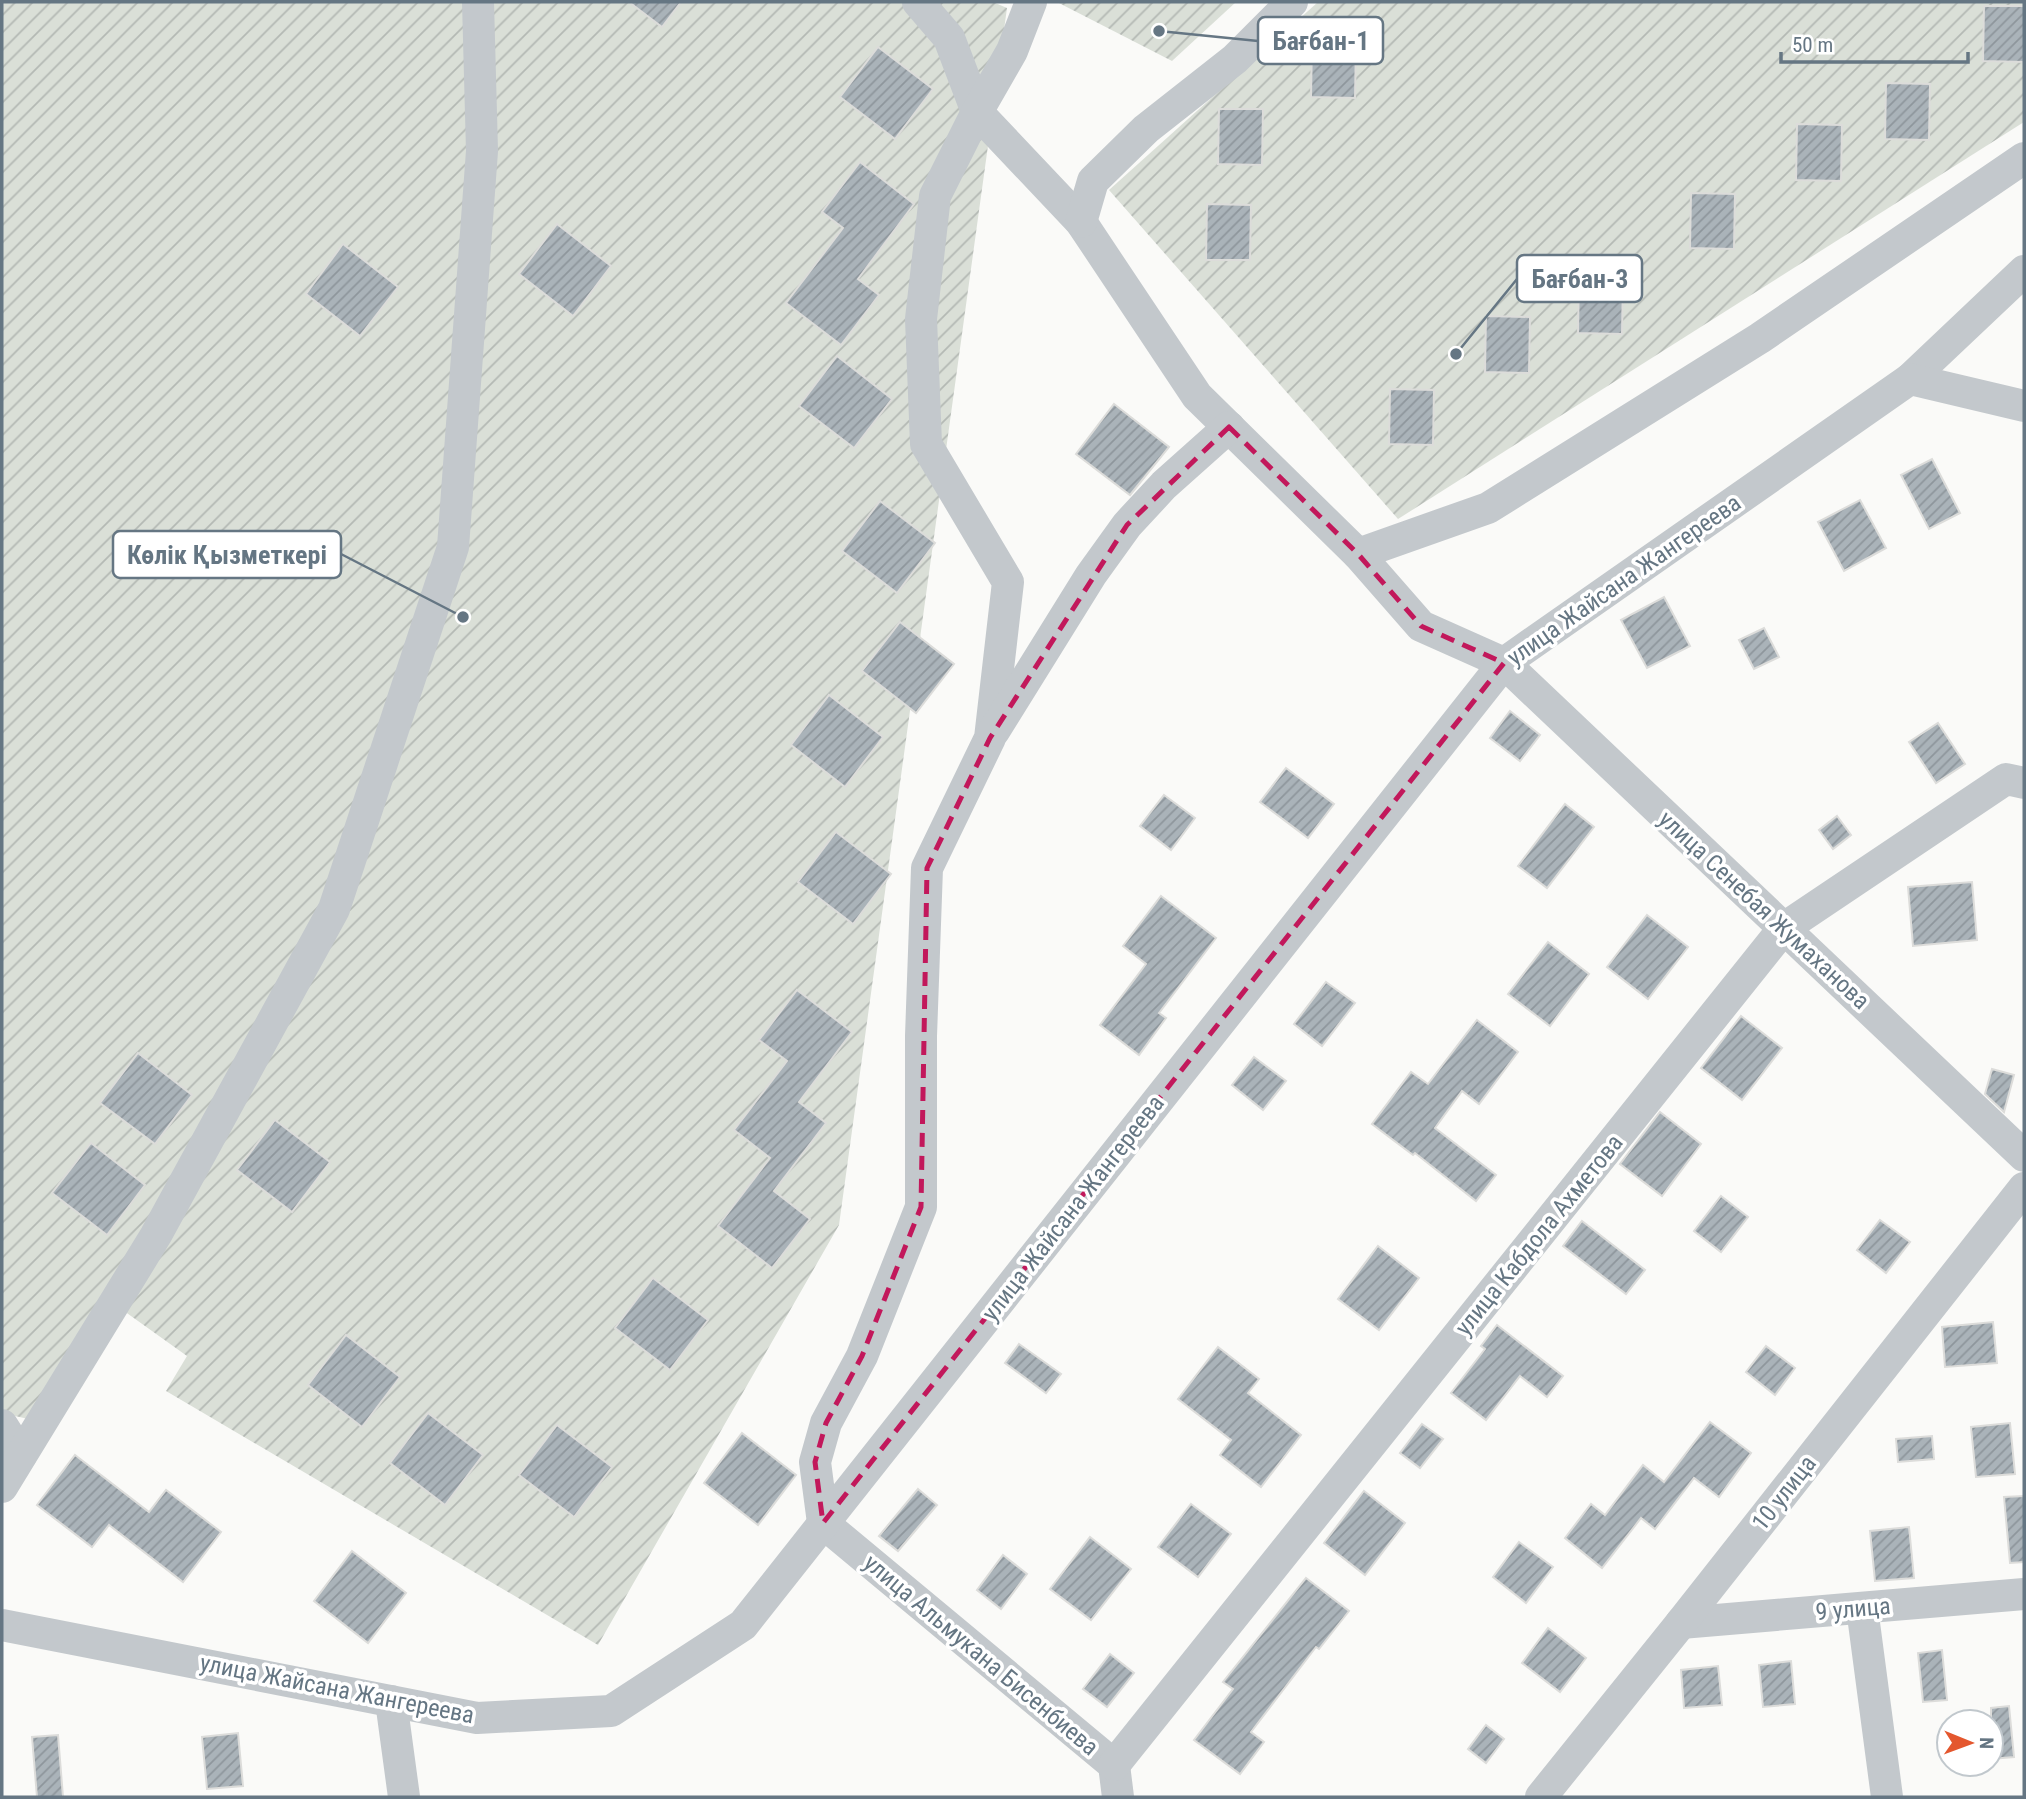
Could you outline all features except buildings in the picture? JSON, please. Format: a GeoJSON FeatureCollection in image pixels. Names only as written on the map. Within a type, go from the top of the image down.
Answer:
{"type":"FeatureCollection","features":[{"type":"Feature","properties":{"kind":"street"},"geometry":{"type":"LineString","coordinates":[[2,1487],[156,1235],[334,909],[453,547],[482,151],[478,2]]}},
{"type":"Feature","properties":{"kind":"street"},"geometry":{"type":"LineString","coordinates":[[918,2],[949,37],[977,112]]}},
{"type":"Feature","properties":{"kind":"street"},"geometry":{"type":"LineString","coordinates":[[990,738],[1008,582],[926,444],[921,319],[935,196],[977,112],[1012,51],[1031,2]]}},
{"type":"Feature","properties":{"kind":"street"},"geometry":{"type":"LineString","coordinates":[[1081,222],[1093,181],[1146,129],[1235,59],[1292,2]]}},
{"type":"Feature","properties":{"kind":"street","name":"улица Сенебая Жумаханова"},"geometry":{"type":"LineString","coordinates":[[977,112],[1081,222],[1197,396],[1359,554],[1420,626],[1504,663],[2024,1156]]}},
{"type":"Feature","properties":{"kind":"street"},"geometry":{"type":"LineString","coordinates":[[1359,554],[1488,508],[1760,338],[2024,158]]}},
{"type":"Feature","properties":{"kind":"street","name":"улица Жайсана Жангереева"},"geometry":{"type":"LineString","coordinates":[[2,1625],[477,1718],[611,1711],[743,1625],[1504,663],[1910,379],[2024,271]]}},
{"type":"Feature","properties":{"kind":"street"},"geometry":{"type":"LineString","coordinates":[[1910,379],[2024,406]]}},
{"type":"Feature","properties":{"kind":"street"},"geometry":{"type":"LineString","coordinates":[[823,1523],[815,1462],[826,1423],[862,1356],[921,1207],[921,1036],[927,868],[990,738],[1091,575],[1126,525],[1164,485],[1229,427]]}},
{"type":"Feature","properties":{"kind":"street","name":"улица Кабдола Ахметова"},"geometry":{"type":"LineString","coordinates":[[1114,1765],[1784,928],[2006,779],[2024,783]]}},
{"type":"Feature","properties":{"kind":"street","name":"10 улица"},"geometry":{"type":"LineString","coordinates":[[1541,1797],[2024,1188]]}},
{"type":"Feature","properties":{"kind":"street"},"geometry":{"type":"LineString","coordinates":[[2,1425],[21,1455]]}},
{"type":"Feature","properties":{"kind":"street","name":"улица Альмукана Бисенбиева"},"geometry":{"type":"LineString","coordinates":[[823,1523],[1114,1765],[1118,1797]]}},
{"type":"Feature","properties":{"kind":"street","name":"9 улица"},"geometry":{"type":"LineString","coordinates":[[1681,1623],[2024,1594]]}},
{"type":"Feature","properties":{"kind":"street"},"geometry":{"type":"LineString","coordinates":[[1862,1608],[1887,1797]]}},
{"type":"Feature","properties":{"kind":"street"},"geometry":{"type":"LineString","coordinates":[[391,1701],[404,1797]]}},
{"type":"Feature","properties":{"kind":"highlighted area"},"geometry":{"type":"Polygon","coordinates":[[[1229,427],[1358,554],[1421,626],[1504,663],[823,1523],[815,1462],[826,1423],[862,1356],[921,1207],[927,868],[990,738],[1127,525],[1229,427]]]}},
{"type":"Feature","properties":{"kind":"shaded area"},"geometry":{"type":"Polygon","coordinates":[[[2,2],[993,2],[1007,8],[839,1225],[598,1645],[166,1391],[187,1356],[117,1306],[37,1421],[2,1413],[2,2]]]}},
{"type":"Feature","properties":{"kind":"shaded area"},"geometry":{"type":"Polygon","coordinates":[[[1057,2],[1236,2],[1172,61],[1057,2]]]}},
{"type":"Feature","properties":{"kind":"shaded area"},"geometry":{"type":"Polygon","coordinates":[[[1318,2],[2024,2],[2024,122],[1398,519],[1109,190],[1318,2]]]}},
{"type":"Feature","properties":{"kind":"place","name":"Бағбан-1"},"geometry":{"type":"Point","coordinates":[1159,31]}},
{"type":"Feature","properties":{"kind":"place","name":"Бағбан-3"},"geometry":{"type":"Point","coordinates":[1456,354]}},
{"type":"Feature","properties":{"kind":"place","name":"Көлік Қызметкері"},"geometry":{"type":"Point","coordinates":[463,617]}}]}
